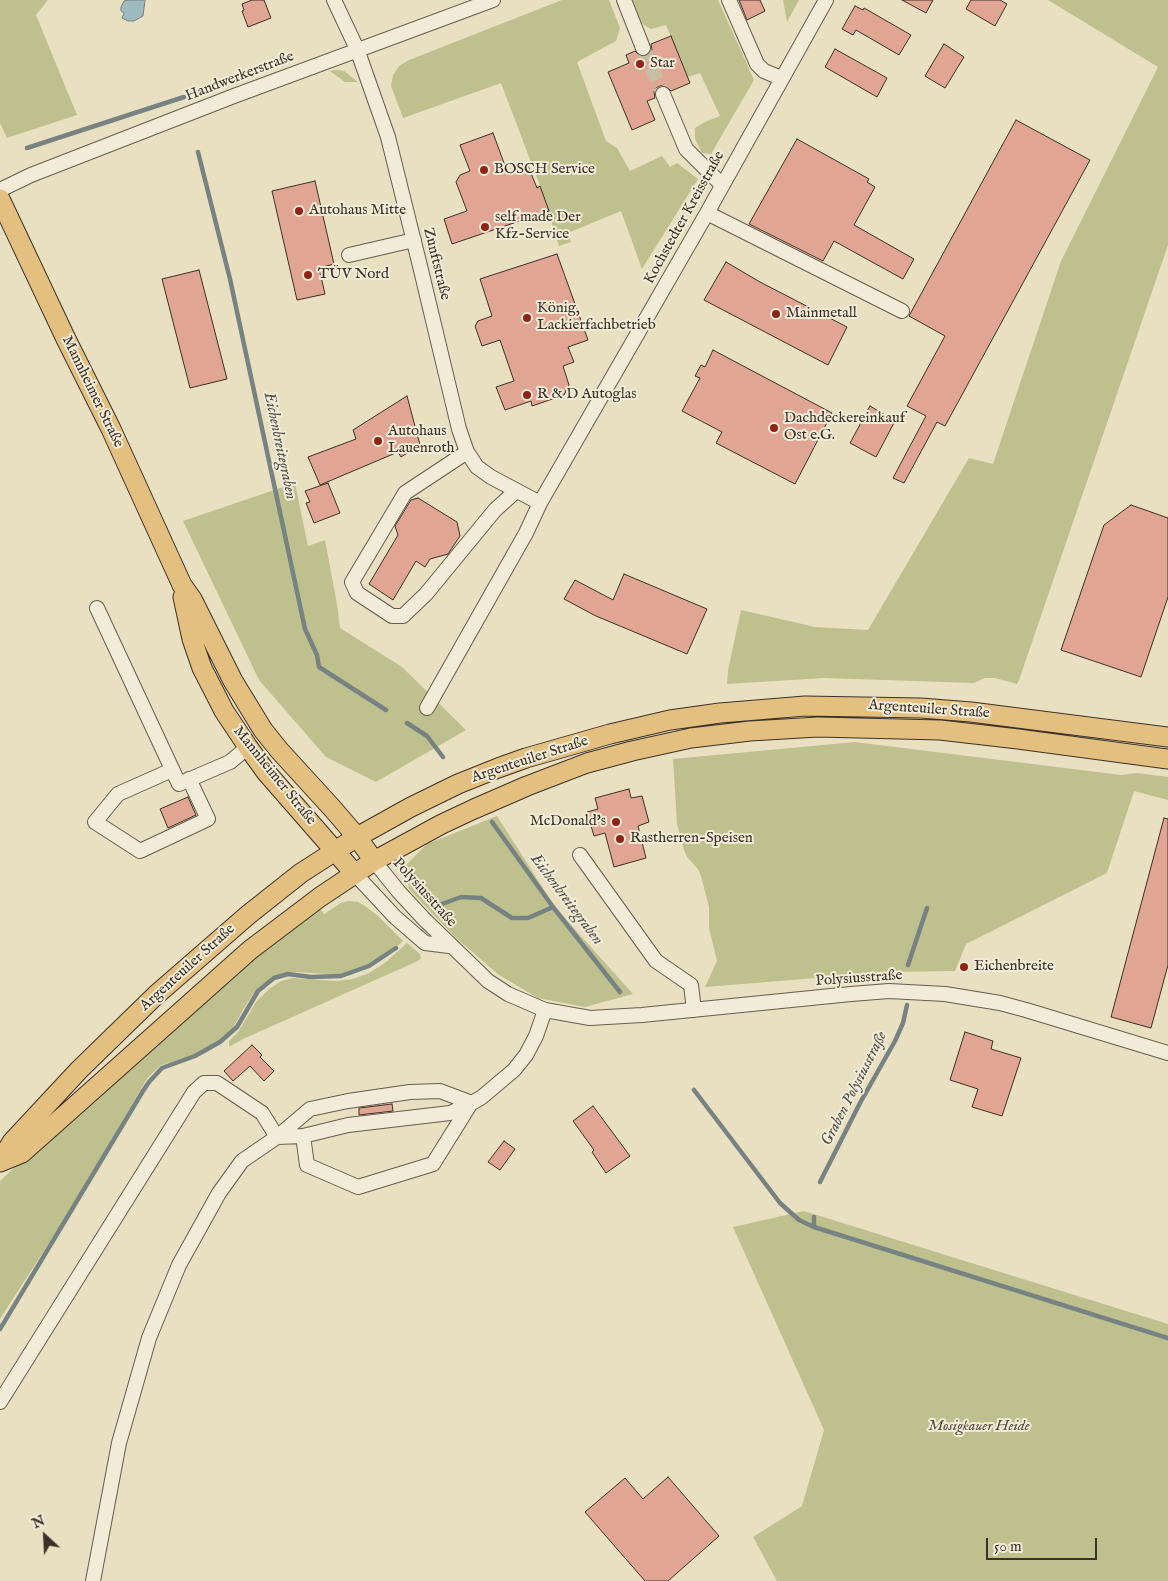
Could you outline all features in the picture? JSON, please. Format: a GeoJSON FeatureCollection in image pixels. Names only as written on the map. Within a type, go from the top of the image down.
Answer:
{"type":"FeatureCollection","features":[{"type":"Feature","properties":{"kind":"main road","name":"Mannheimer Straße"},"geometry":{"type":"LineString","coordinates":[[0,199],[62,331],[111,429],[182,585],[192,599],[233,681],[263,730],[295,769],[357,837],[374,861]]}},
{"type":"Feature","properties":{"kind":"main road","name":"Mannheimer Straße"},"geometry":{"type":"LineString","coordinates":[[182,585],[192,639],[202,668],[224,710],[266,772],[355,874]]}},
{"type":"Feature","properties":{"kind":"main road","name":"Argenteuiler Straße"},"geometry":{"type":"LineString","coordinates":[[0,1162],[12,1142],[45,1106],[150,1000],[248,915],[301,873],[357,837],[442,792],[498,768],[610,734],[670,720],[720,713],[805,706],[922,708],[980,713],[1168,737]]}},
{"type":"Feature","properties":{"kind":"main road","name":"Argenteuiler Straße"},"geometry":{"type":"LineString","coordinates":[[0,1162],[22,1153],[250,950],[320,897],[374,861],[410,841],[466,813],[544,779],[587,763],[691,738],[750,731],[818,727],[930,730],[1028,740],[1168,759]]}},
{"type":"Feature","properties":{"kind":"street","name":"Zunftstraße"},"geometry":{"type":"LineString","coordinates":[[334,0],[357,49],[388,137],[459,429],[467,452],[477,467],[491,477],[540,503]]}},
{"type":"Feature","properties":{"kind":"street","name":"Handwerkerstraße"},"geometry":{"type":"LineString","coordinates":[[0,190],[40,172],[357,49],[494,0]]}},
{"type":"Feature","properties":{"kind":"street"},"geometry":{"type":"LineString","coordinates":[[624,0],[643,48]]}},
{"type":"Feature","properties":{"kind":"street"},"geometry":{"type":"LineString","coordinates":[[729,0],[758,64],[764,71],[782,78]]}},
{"type":"Feature","properties":{"kind":"street","name":"Kochstedter Kreisstraße"},"geometry":{"type":"LineString","coordinates":[[427,708],[526,533],[540,503],[707,213],[826,0]]}},
{"type":"Feature","properties":{"kind":"street"},"geometry":{"type":"LineString","coordinates":[[663,94],[686,149],[722,185]]}},
{"type":"Feature","properties":{"kind":"street"},"geometry":{"type":"LineString","coordinates":[[707,213],[902,311]]}},
{"type":"Feature","properties":{"kind":"street"},"geometry":{"type":"LineString","coordinates":[[349,255],[414,240]]}},
{"type":"Feature","properties":{"kind":"street"},"geometry":{"type":"LineString","coordinates":[[467,452],[406,493],[352,582],[357,594],[392,616],[403,616],[426,594],[495,510],[516,491]]}},
{"type":"Feature","properties":{"kind":"street"},"geometry":{"type":"LineString","coordinates":[[98,608],[178,784],[230,762],[248,748]]}},
{"type":"Feature","properties":{"kind":"street"},"geometry":{"type":"LineString","coordinates":[[172,770],[118,794],[95,822],[140,851],[208,819],[189,779]]}},
{"type":"Feature","properties":{"kind":"street"},"geometry":{"type":"LineString","coordinates":[[580,855],[656,961],[691,985],[694,1010]]}},
{"type":"Feature","properties":{"kind":"street","name":"Polysiusstraße"},"geometry":{"type":"LineString","coordinates":[[374,861],[399,892],[449,946],[488,981],[508,994],[545,1010],[590,1018],[889,991],[945,994],[1000,1003],[1168,1054]]}},
{"type":"Feature","properties":{"kind":"street","name":"Polysiusstraße"},"geometry":{"type":"LineString","coordinates":[[355,874],[395,917],[425,943],[449,946]]}},
{"type":"Feature","properties":{"kind":"street"},"geometry":{"type":"LineString","coordinates":[[278,1137],[303,1136],[348,1125],[450,1113],[488,1093],[514,1070],[526,1055],[536,1036],[545,1010]]}},
{"type":"Feature","properties":{"kind":"street"},"geometry":{"type":"LineString","coordinates":[[0,1402],[194,1092],[204,1083],[217,1083],[262,1113],[278,1137]]}},
{"type":"Feature","properties":{"kind":"street"},"geometry":{"type":"LineString","coordinates":[[93,1581],[119,1443],[148,1338],[179,1265],[219,1193],[242,1161],[278,1137],[310,1110],[348,1101],[410,1092],[440,1091],[472,1102]]}},
{"type":"Feature","properties":{"kind":"street"},"geometry":{"type":"LineString","coordinates":[[303,1136],[307,1165],[358,1187],[433,1164],[472,1102]]}},
{"type":"Feature","properties":{"kind":"green space"},"geometry":{"type":"Polygon","coordinates":[[[0,0],[48,0],[36,15],[77,115],[7,138],[0,123],[0,0]]]}},
{"type":"Feature","properties":{"kind":"green space"},"geometry":{"type":"Polygon","coordinates":[[[562,0],[609,0],[620,28],[616,41],[577,62],[606,141],[617,148],[630,171],[662,156],[670,167],[677,163],[698,179],[642,269],[621,211],[568,233],[571,242],[559,246],[540,186],[501,83],[403,118],[391,86],[393,75],[399,66],[409,60],[562,0]]]}},
{"type":"Feature","properties":{"kind":"green space"},"geometry":{"type":"Polygon","coordinates":[[[632,0],[718,0],[754,80],[711,154],[702,153],[695,139],[695,128],[720,116],[700,73],[688,77],[666,25],[651,29],[641,23],[632,0]]]}},
{"type":"Feature","properties":{"kind":"green space"},"geometry":{"type":"Polygon","coordinates":[[[783,0],[799,0],[787,22],[783,0]]]}},
{"type":"Feature","properties":{"kind":"green space"},"geometry":{"type":"Polygon","coordinates":[[[1048,0],[1168,0],[1168,245],[1019,680],[1017,684],[995,678],[985,678],[974,683],[824,678],[727,684],[728,670],[741,610],[815,627],[868,630],[969,458],[993,464],[1061,261],[1158,67],[1048,0]]]}},
{"type":"Feature","properties":{"kind":"green space"},"geometry":{"type":"Polygon","coordinates":[[[330,71],[344,71],[358,82],[345,82],[330,71]]]}},
{"type":"Feature","properties":{"kind":"green space"},"geometry":{"type":"Polygon","coordinates":[[[295,483],[308,546],[325,540],[340,628],[402,667],[466,730],[376,782],[326,757],[259,680],[183,521],[295,483]]]}},
{"type":"Feature","properties":{"kind":"green space"},"geometry":{"type":"Polygon","coordinates":[[[855,742],[1121,775],[1137,773],[1168,777],[1168,800],[1134,791],[1107,873],[966,944],[955,971],[891,972],[705,987],[717,961],[709,928],[709,907],[701,876],[698,869],[687,857],[677,824],[673,759],[855,742]]]}},
{"type":"Feature","properties":{"kind":"green space"},"geometry":{"type":"Polygon","coordinates":[[[497,816],[555,907],[633,994],[585,1007],[538,998],[499,975],[455,937],[409,889],[406,865],[427,844],[497,816]]]}},
{"type":"Feature","properties":{"kind":"green space"},"geometry":{"type":"Polygon","coordinates":[[[348,901],[358,902],[365,906],[403,941],[386,957],[350,974],[282,973],[264,984],[253,994],[233,1028],[216,1043],[191,1057],[161,1065],[148,1077],[67,1215],[0,1319],[0,1181],[254,959],[319,908],[324,914],[341,903],[348,901]]]}},
{"type":"Feature","properties":{"kind":"green space"},"geometry":{"type":"Polygon","coordinates":[[[407,943],[420,954],[421,958],[418,961],[229,1047],[229,1041],[238,1032],[256,1002],[269,989],[281,981],[293,978],[335,981],[353,979],[369,973],[386,962],[407,943]]]}},
{"type":"Feature","properties":{"kind":"green space","name":"Mosigkauer Heide"},"geometry":{"type":"Polygon","coordinates":[[[804,1211],[1168,1324],[1168,1581],[777,1581],[753,1537],[802,1506],[824,1430],[733,1227],[804,1211]]]}},
{"type":"Feature","properties":{"kind":"water"},"geometry":{"type":"Polygon","coordinates":[[[145,0],[143,16],[134,21],[122,18],[124,13],[121,11],[121,7],[124,1],[145,0]]]}},
{"type":"Feature","properties":{"kind":"building"},"geometry":{"type":"Polygon","coordinates":[[[252,0],[264,0],[271,18],[248,27],[242,11],[244,10],[242,4],[252,0]]]}},
{"type":"Feature","properties":{"kind":"building"},"geometry":{"type":"Polygon","coordinates":[[[739,0],[760,0],[765,11],[747,20],[739,0]]]}},
{"type":"Feature","properties":{"kind":"building"},"geometry":{"type":"Polygon","coordinates":[[[902,0],[933,0],[926,13],[902,0]]]}},
{"type":"Feature","properties":{"kind":"building"},"geometry":{"type":"Polygon","coordinates":[[[971,0],[1000,0],[1007,4],[995,26],[966,9],[971,0]]]}},
{"type":"Feature","properties":{"kind":"building"},"geometry":{"type":"Polygon","coordinates":[[[855,6],[863,10],[864,8],[911,35],[899,55],[856,30],[853,35],[842,29],[855,6]]]}},
{"type":"Feature","properties":{"kind":"building"},"geometry":{"type":"Polygon","coordinates":[[[671,36],[690,83],[671,91],[665,85],[656,88],[654,92],[655,98],[647,101],[655,120],[632,130],[608,72],[629,63],[626,55],[635,51],[641,57],[647,56],[652,50],[651,44],[671,36]]]}},
{"type":"Feature","properties":{"kind":"building"},"geometry":{"type":"Polygon","coordinates":[[[944,44],[964,57],[945,88],[925,76],[944,44]]]}},
{"type":"Feature","properties":{"kind":"building"},"geometry":{"type":"Polygon","coordinates":[[[835,49],[887,78],[877,97],[825,67],[835,49]]]}},
{"type":"Feature","properties":{"kind":"building"},"geometry":{"type":"Polygon","coordinates":[[[1016,120],[1090,160],[945,426],[937,422],[904,483],[893,478],[926,416],[907,406],[945,336],[909,316],[1016,120]]]}},
{"type":"Feature","properties":{"kind":"building"},"geometry":{"type":"Polygon","coordinates":[[[493,133],[508,174],[528,166],[537,188],[540,186],[549,211],[452,244],[444,219],[467,211],[456,182],[460,175],[470,171],[460,145],[493,133]]]}},
{"type":"Feature","properties":{"kind":"building"},"geometry":{"type":"Polygon","coordinates":[[[797,139],[869,179],[867,182],[875,187],[854,225],[914,259],[903,279],[834,241],[823,261],[749,224],[797,139]]]}},
{"type":"Feature","properties":{"kind":"building"},"geometry":{"type":"Polygon","coordinates":[[[315,181],[334,264],[319,268],[325,294],[297,300],[272,191],[315,181]]]}},
{"type":"Feature","properties":{"kind":"building"},"geometry":{"type":"Polygon","coordinates":[[[557,254],[588,340],[568,347],[574,362],[563,366],[569,385],[564,395],[532,406],[531,401],[505,410],[496,387],[514,381],[500,340],[482,346],[475,326],[478,321],[492,316],[480,279],[557,254]]]}},
{"type":"Feature","properties":{"kind":"building","name":"Mainmetall"},"geometry":{"type":"Polygon","coordinates":[[[726,262],[760,282],[847,327],[828,365],[704,300],[726,262]]]}},
{"type":"Feature","properties":{"kind":"building"},"geometry":{"type":"Polygon","coordinates":[[[199,270],[227,379],[190,388],[162,279],[199,270]]]}},
{"type":"Feature","properties":{"kind":"building","name":"Dachdeckereinkauf Ost e.G."},"geometry":{"type":"Polygon","coordinates":[[[713,350],[832,413],[795,484],[716,443],[722,432],[682,411],[700,378],[695,376],[701,365],[705,367],[713,350]]]}},
{"type":"Feature","properties":{"kind":"building"},"geometry":{"type":"Polygon","coordinates":[[[407,396],[420,445],[401,457],[398,452],[320,485],[308,457],[356,439],[353,430],[407,396]]]}},
{"type":"Feature","properties":{"kind":"building"},"geometry":{"type":"Polygon","coordinates":[[[870,406],[895,421],[876,457],[850,443],[870,406]]]}},
{"type":"Feature","properties":{"kind":"building"},"geometry":{"type":"Polygon","coordinates":[[[328,483],[340,513],[314,523],[306,503],[310,502],[305,491],[328,483]]]}},
{"type":"Feature","properties":{"kind":"building"},"geometry":{"type":"Polygon","coordinates":[[[418,498],[457,522],[460,536],[448,554],[430,559],[425,567],[416,561],[393,600],[369,584],[398,535],[395,526],[411,500],[418,498]]]}},
{"type":"Feature","properties":{"kind":"building"},"geometry":{"type":"Polygon","coordinates":[[[1131,505],[1168,518],[1168,597],[1141,677],[1061,650],[1104,525],[1131,505]]]}},
{"type":"Feature","properties":{"kind":"building"},"geometry":{"type":"Polygon","coordinates":[[[624,574],[707,609],[687,654],[596,616],[564,599],[575,580],[613,600],[624,574]]]}},
{"type":"Feature","properties":{"kind":"building"},"geometry":{"type":"Polygon","coordinates":[[[629,789],[631,798],[642,796],[649,822],[638,826],[646,858],[614,867],[605,833],[594,836],[587,812],[598,809],[595,798],[629,789]]]}},
{"type":"Feature","properties":{"kind":"building"},"geometry":{"type":"Polygon","coordinates":[[[188,797],[196,815],[168,828],[160,809],[188,797]]]}},
{"type":"Feature","properties":{"kind":"building"},"geometry":{"type":"Polygon","coordinates":[[[1164,818],[1168,819],[1168,965],[1151,1028],[1111,1017],[1164,818]]]}},
{"type":"Feature","properties":{"kind":"building"},"geometry":{"type":"Polygon","coordinates":[[[965,1032],[993,1041],[991,1049],[1021,1058],[1002,1116],[972,1107],[978,1089],[950,1080],[965,1032]]]}},
{"type":"Feature","properties":{"kind":"building"},"geometry":{"type":"Polygon","coordinates":[[[252,1045],[262,1055],[260,1057],[274,1071],[264,1081],[250,1066],[233,1081],[224,1071],[252,1045]]]}},
{"type":"Feature","properties":{"kind":"building"},"geometry":{"type":"Polygon","coordinates":[[[392,1104],[393,1111],[359,1115],[359,1108],[392,1104]]]}},
{"type":"Feature","properties":{"kind":"building"},"geometry":{"type":"Polygon","coordinates":[[[593,1106],[630,1156],[606,1173],[592,1152],[594,1150],[573,1121],[593,1106]]]}},
{"type":"Feature","properties":{"kind":"building"},"geometry":{"type":"Polygon","coordinates":[[[504,1141],[515,1149],[500,1170],[488,1162],[504,1141]]]}},
{"type":"Feature","properties":{"kind":"building"},"geometry":{"type":"Polygon","coordinates":[[[668,1477],[719,1536],[668,1581],[645,1581],[585,1512],[625,1478],[643,1499],[668,1477]]]}},
{"type":"Feature","properties":{"kind":"waterway","name":"Eichenbreitegraben"},"geometry":{"type":"LineString","coordinates":[[27,148],[184,97]]}},
{"type":"Feature","properties":{"kind":"waterway","name":"Eichenbreitegraben"},"geometry":{"type":"LineString","coordinates":[[198,152],[230,279],[305,629],[317,655],[319,667],[386,710]]}},
{"type":"Feature","properties":{"kind":"waterway","name":"Eichenbreitegraben"},"geometry":{"type":"LineString","coordinates":[[407,723],[427,736],[443,757]]}},
{"type":"Feature","properties":{"kind":"waterway","name":"Eichenbreitegraben"},"geometry":{"type":"LineString","coordinates":[[492,822],[553,907],[620,992]]}},
{"type":"Feature","properties":{"kind":"waterway"},"geometry":{"type":"LineString","coordinates":[[434,907],[461,897],[481,898],[512,918],[528,918],[553,907]]}},
{"type":"Feature","properties":{"kind":"waterway","name":"Graben Polysiusstraße"},"geometry":{"type":"LineString","coordinates":[[908,965],[927,908]]}},
{"type":"Feature","properties":{"kind":"waterway"},"geometry":{"type":"LineString","coordinates":[[0,1329],[143,1091],[162,1068],[195,1056],[220,1042],[237,1027],[258,991],[274,978],[288,974],[311,977],[341,976],[369,966],[396,948]]}},
{"type":"Feature","properties":{"kind":"waterway","name":"Graben Polysiusstraße"},"geometry":{"type":"LineString","coordinates":[[820,1182],[860,1103],[895,1041],[903,1023],[907,1005]]}},
{"type":"Feature","properties":{"kind":"waterway"},"geometry":{"type":"LineString","coordinates":[[694,1090],[780,1203],[799,1220],[814,1227],[1168,1338]]}},
{"type":"Feature","properties":{"kind":"waterway","name":"Graben Polysiusstraße"},"geometry":{"type":"LineString","coordinates":[[814,1217],[814,1227]]}},
{"type":"Feature","properties":{"kind":"tunnel"},"geometry":{"type":"LineString","coordinates":[[643,48],[663,94]]}},
{"type":"Feature","properties":{"kind":"place","name":"Star"},"geometry":{"type":"Point","coordinates":[640,64]}},
{"type":"Feature","properties":{"kind":"place","name":"BOSCH Service"},"geometry":{"type":"Point","coordinates":[484,170]}},
{"type":"Feature","properties":{"kind":"place","name":"Autohaus Mitte"},"geometry":{"type":"Point","coordinates":[299,211]}},
{"type":"Feature","properties":{"kind":"place","name":"self made Der Kfz-Service"},"geometry":{"type":"Point","coordinates":[485,227]}},
{"type":"Feature","properties":{"kind":"place","name":"TÜV Nord"},"geometry":{"type":"Point","coordinates":[308,275]}},
{"type":"Feature","properties":{"kind":"place","name":"Mainmetall"},"geometry":{"type":"Point","coordinates":[776,314]}},
{"type":"Feature","properties":{"kind":"place","name":"König, Lackierfachbetrieb"},"geometry":{"type":"Point","coordinates":[527,318]}},
{"type":"Feature","properties":{"kind":"place","name":"R & D Autoglas"},"geometry":{"type":"Point","coordinates":[527,395]}},
{"type":"Feature","properties":{"kind":"place","name":"Dachdeckereinkauf Ost e.G."},"geometry":{"type":"Point","coordinates":[774,428]}},
{"type":"Feature","properties":{"kind":"place","name":"Autohaus Lauenroth"},"geometry":{"type":"Point","coordinates":[378,441]}},
{"type":"Feature","properties":{"kind":"place","name":"McDonald's"},"geometry":{"type":"Point","coordinates":[616,822]}},
{"type":"Feature","properties":{"kind":"place","name":"Rastherren-Speisen"},"geometry":{"type":"Point","coordinates":[620,839]}},
{"type":"Feature","properties":{"kind":"place","name":"Eichenbreite"},"geometry":{"type":"Point","coordinates":[964,967]}}]}
